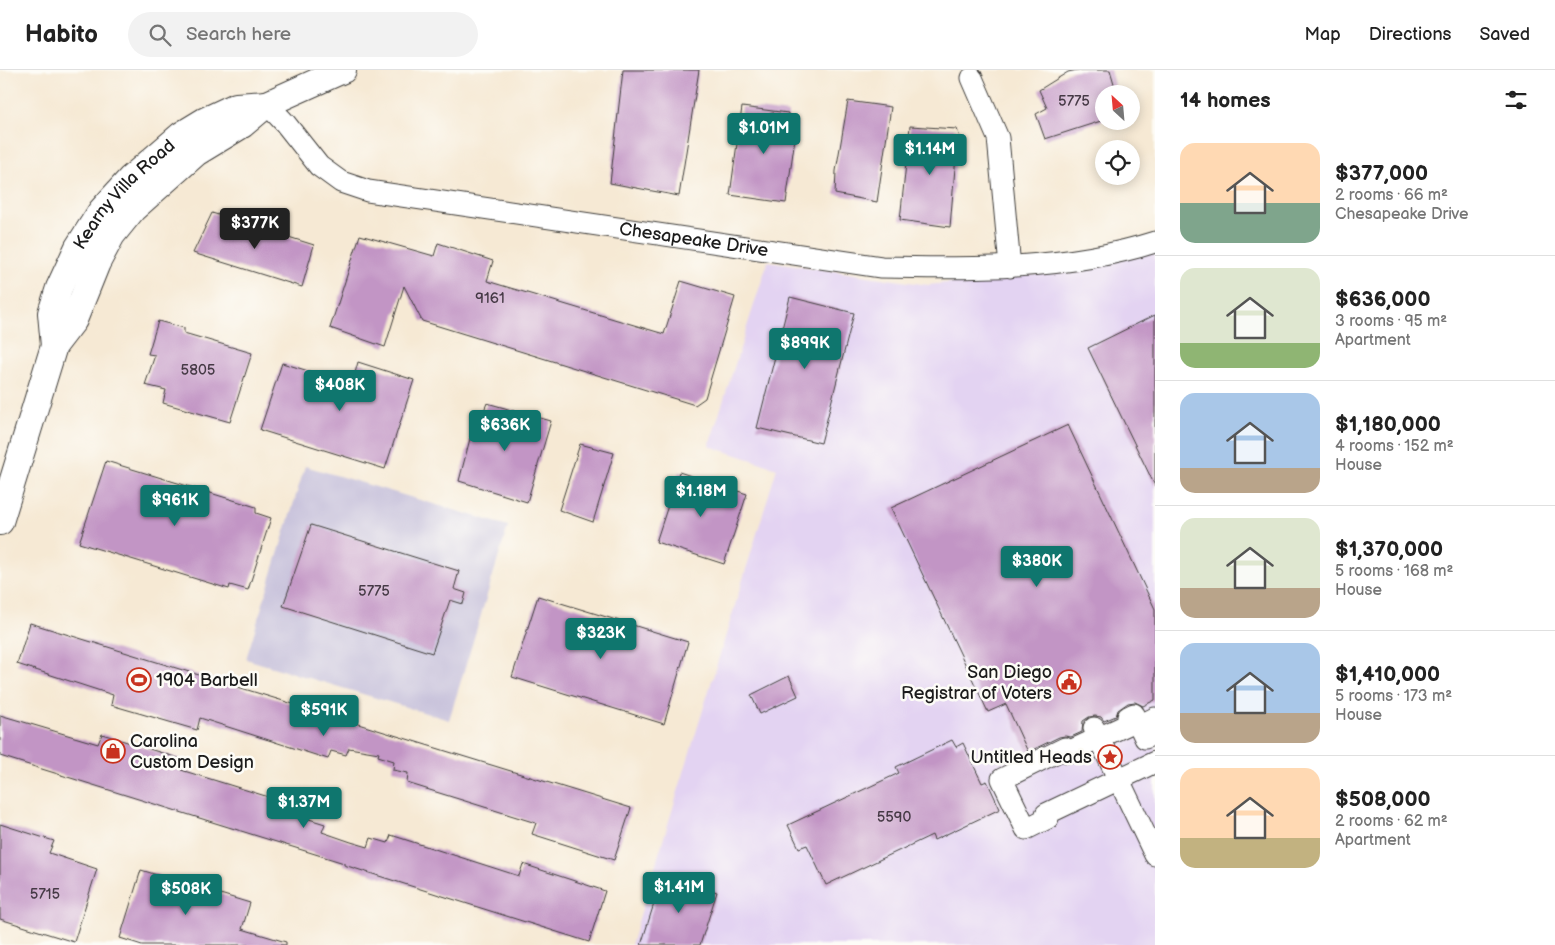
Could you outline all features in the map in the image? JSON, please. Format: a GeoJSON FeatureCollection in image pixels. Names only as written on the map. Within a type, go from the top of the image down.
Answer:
{"type":"FeatureCollection","features":[{"type":"Feature","properties":{"kind":"main road","name":"Kearny Villa Road"},"geometry":{"type":"LineString","coordinates":[[0,522],[54,346],[74,320],[86,287],[108,242],[133,209],[196,153],[242,125],[267,104],[343,70]]}},
{"type":"Feature","properties":{"kind":"street"},"geometry":{"type":"LineString","coordinates":[[972,78],[998,138],[1010,267]]}},
{"type":"Feature","properties":{"kind":"street","name":"Chesapeake Drive"},"geometry":{"type":"LineString","coordinates":[[267,104],[285,123],[319,166],[341,182],[368,191],[881,267],[1010,267],[1070,260],[1136,248],[1155,242]]}},
{"type":"Feature","properties":{"kind":"street"},"geometry":{"type":"LineString","coordinates":[[1155,718],[1146,723],[1151,735],[1145,738],[1134,714],[1128,717],[1131,723],[1097,733],[1068,752],[1065,748],[1002,778],[1026,829],[1048,818],[1046,814],[1155,762]]}},
{"type":"Feature","properties":{"kind":"street"},"geometry":{"type":"LineString","coordinates":[[1097,733],[1155,855]]}},
{"type":"Feature","properties":{"kind":"shaded area"},"geometry":{"type":"Polygon","coordinates":[[[1155,247],[1155,945],[631,945],[777,468],[709,446],[768,261],[928,285],[1093,268],[1155,247]]]}},
{"type":"Feature","properties":{"kind":"shaded area"},"geometry":{"type":"Polygon","coordinates":[[[305,466],[508,526],[449,720],[246,659],[305,466]]]}},
{"type":"Feature","properties":{"kind":"building"},"geometry":{"type":"Polygon","coordinates":[[[623,70],[699,70],[679,196],[610,183],[623,70]]]}},
{"type":"Feature","properties":{"kind":"building"},"geometry":{"type":"Polygon","coordinates":[[[1077,70],[1110,70],[1114,85],[1095,85],[1095,123],[1045,139],[1036,114],[1047,108],[1039,90],[1068,72],[1077,70]]]}},
{"type":"Feature","properties":{"kind":"building"},"geometry":{"type":"Polygon","coordinates":[[[848,101],[891,107],[877,202],[835,194],[836,171],[848,101]]]}},
{"type":"Feature","properties":{"kind":"building"},"geometry":{"type":"Polygon","coordinates":[[[742,107],[788,113],[788,121],[797,123],[786,203],[730,195],[742,107]]]}},
{"type":"Feature","properties":{"kind":"building"},"geometry":{"type":"Polygon","coordinates":[[[910,126],[957,129],[962,143],[957,144],[950,227],[900,220],[910,126]]]}},
{"type":"Feature","properties":{"kind":"building"},"geometry":{"type":"Polygon","coordinates":[[[212,213],[314,245],[302,287],[193,253],[212,213]]]}},
{"type":"Feature","properties":{"kind":"building"},"geometry":{"type":"Polygon","coordinates":[[[360,235],[434,256],[438,243],[493,261],[487,281],[664,334],[681,281],[735,297],[705,398],[695,405],[422,321],[404,286],[385,347],[330,328],[360,235]]]}},
{"type":"Feature","properties":{"kind":"building"},"geometry":{"type":"Polygon","coordinates":[[[790,297],[854,313],[821,443],[757,428],[790,297]]]}},
{"type":"Feature","properties":{"kind":"building"},"geometry":{"type":"Polygon","coordinates":[[[1155,315],[1155,486],[1088,348],[1155,315]]]}},
{"type":"Feature","properties":{"kind":"building"},"geometry":{"type":"Polygon","coordinates":[[[158,321],[184,328],[184,333],[252,353],[230,422],[163,403],[166,390],[145,385],[155,355],[148,354],[158,321]]]}},
{"type":"Feature","properties":{"kind":"building"},"geometry":{"type":"Polygon","coordinates":[[[358,362],[414,380],[385,469],[260,430],[282,363],[352,384],[358,362]]]}},
{"type":"Feature","properties":{"kind":"building"},"geometry":{"type":"Polygon","coordinates":[[[487,403],[551,421],[527,502],[459,481],[477,412],[483,413],[487,403]]]}},
{"type":"Feature","properties":{"kind":"building"},"geometry":{"type":"Polygon","coordinates":[[[1068,425],[1155,609],[1155,700],[1143,706],[1135,702],[1128,703],[1118,710],[1116,716],[1104,721],[1101,717],[1089,717],[1083,721],[1082,732],[1071,737],[1059,737],[1028,752],[1006,704],[988,712],[891,508],[1068,425]]]}},
{"type":"Feature","properties":{"kind":"building"},"geometry":{"type":"Polygon","coordinates":[[[580,444],[614,453],[593,522],[559,510],[580,444]]]}},
{"type":"Feature","properties":{"kind":"building"},"geometry":{"type":"Polygon","coordinates":[[[106,461],[256,507],[256,513],[271,518],[248,590],[230,585],[229,589],[79,543],[106,461]]]}},
{"type":"Feature","properties":{"kind":"building"},"geometry":{"type":"Polygon","coordinates":[[[679,472],[747,494],[724,564],[656,542],[679,472]]]}},
{"type":"Feature","properties":{"kind":"building"},"geometry":{"type":"Polygon","coordinates":[[[311,525],[459,571],[454,589],[466,593],[463,604],[450,600],[432,653],[283,606],[311,525]]]}},
{"type":"Feature","properties":{"kind":"building"},"geometry":{"type":"Polygon","coordinates":[[[538,596],[688,642],[664,724],[512,677],[538,596]]]}},
{"type":"Feature","properties":{"kind":"building"},"geometry":{"type":"Polygon","coordinates":[[[30,623],[631,808],[614,860],[532,834],[536,823],[407,783],[408,773],[393,770],[394,761],[378,756],[379,753],[349,748],[346,755],[331,751],[328,759],[200,718],[197,730],[111,705],[113,695],[17,664],[30,623]]]}},
{"type":"Feature","properties":{"kind":"building"},"geometry":{"type":"Polygon","coordinates":[[[789,676],[798,696],[760,714],[751,695],[789,676]]]}},
{"type":"Feature","properties":{"kind":"building"},"geometry":{"type":"Polygon","coordinates":[[[0,715],[98,744],[102,734],[184,760],[181,770],[311,810],[309,819],[325,824],[322,832],[368,847],[371,838],[388,843],[391,835],[519,876],[523,864],[605,891],[589,942],[344,865],[344,863],[0,756],[0,715]]]}},
{"type":"Feature","properties":{"kind":"building"},"geometry":{"type":"Polygon","coordinates":[[[952,740],[956,747],[963,743],[982,783],[987,781],[1000,809],[934,840],[932,835],[826,885],[807,845],[799,848],[788,825],[899,773],[896,767],[952,740]]]}},
{"type":"Feature","properties":{"kind":"building"},"geometry":{"type":"Polygon","coordinates":[[[0,824],[54,841],[49,853],[97,869],[74,942],[0,919],[0,824]]]}},
{"type":"Feature","properties":{"kind":"building"},"geometry":{"type":"Polygon","coordinates":[[[141,870],[250,903],[242,929],[286,942],[286,945],[142,945],[120,938],[141,870]]]}},
{"type":"Feature","properties":{"kind":"building"},"geometry":{"type":"Polygon","coordinates":[[[663,875],[717,892],[700,945],[641,945],[663,875]]]}},
{"type":"Feature","properties":{"kind":"place","name":"1904 Barbell"},"geometry":{"type":"Point","coordinates":[139,680]}},
{"type":"Feature","properties":{"kind":"place","name":"San Diego Registrar of Voters"},"geometry":{"type":"Point","coordinates":[1069,682]}},
{"type":"Feature","properties":{"kind":"place","name":"Carolina Custom Design"},"geometry":{"type":"Point","coordinates":[113,751]}},
{"type":"Feature","properties":{"kind":"place","name":"Untitled Heads"},"geometry":{"type":"Point","coordinates":[1110,757]}}]}
